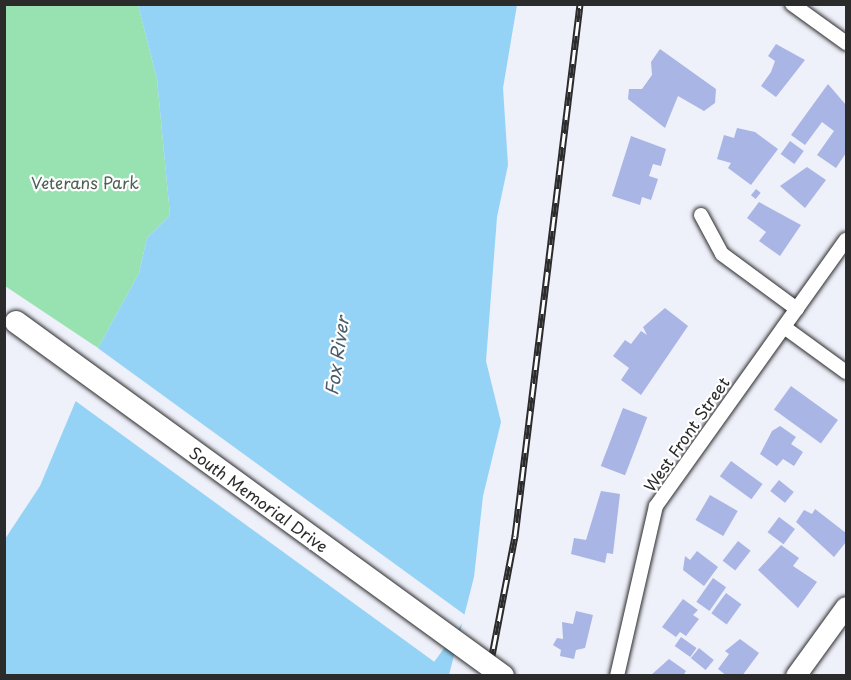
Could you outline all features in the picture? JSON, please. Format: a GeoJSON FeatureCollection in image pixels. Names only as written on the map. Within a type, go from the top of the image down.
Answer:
{"type":"FeatureCollection","features":[{"type":"Feature","properties":{"kind":"main road","name":"South Memorial Drive"},"geometry":{"type":"LineString","coordinates":[[16,322],[503,675]]}},
{"type":"Feature","properties":{"kind":"main road"},"geometry":{"type":"LineString","coordinates":[[796,675],[846,607]]}},
{"type":"Feature","properties":{"kind":"street"},"geometry":{"type":"LineString","coordinates":[[792,4],[846,43]]}},
{"type":"Feature","properties":{"kind":"street"},"geometry":{"type":"LineString","coordinates":[[701,215],[722,254],[797,309]]}},
{"type":"Feature","properties":{"kind":"street","name":"West Front Street"},"geometry":{"type":"LineString","coordinates":[[617,675],[656,506],[846,240]]}},
{"type":"Feature","properties":{"kind":"street"},"geometry":{"type":"LineString","coordinates":[[784,327],[846,372]]}},
{"type":"Feature","properties":{"kind":"green space","name":"Veterans Park"},"geometry":{"type":"Polygon","coordinates":[[[4,5],[138,5],[157,79],[170,215],[147,238],[139,273],[98,348],[5,286],[4,5]]]}},
{"type":"Feature","properties":{"kind":"water","name":"Fox River"},"geometry":{"type":"Polygon","coordinates":[[[138,5],[517,5],[503,88],[508,165],[497,217],[486,361],[501,422],[483,496],[474,577],[449,675],[5,676],[5,539],[40,486],[98,348],[139,273],[147,238],[170,215],[157,79],[138,5]]]}},
{"type":"Feature","properties":{"kind":"pier"},"geometry":{"type":"Polygon","coordinates":[[[95,346],[467,616],[434,662],[62,391],[95,346]]]}},
{"type":"Feature","properties":{"kind":"building"},"geometry":{"type":"Polygon","coordinates":[[[776,44],[805,60],[776,97],[761,86],[771,72],[775,61],[768,56],[776,44]]]}},
{"type":"Feature","properties":{"kind":"building"},"geometry":{"type":"Polygon","coordinates":[[[660,49],[716,89],[715,103],[704,111],[678,96],[665,128],[628,99],[629,89],[642,89],[652,75],[651,62],[660,49]]]}},
{"type":"Feature","properties":{"kind":"building"},"geometry":{"type":"Polygon","coordinates":[[[828,84],[846,105],[846,153],[836,168],[817,155],[834,131],[822,122],[805,145],[791,135],[828,84]]]}},
{"type":"Feature","properties":{"kind":"building"},"geometry":{"type":"Polygon","coordinates":[[[737,128],[755,132],[778,149],[751,185],[728,168],[731,163],[717,159],[724,135],[734,138],[737,128]]]}},
{"type":"Feature","properties":{"kind":"building"},"geometry":{"type":"Polygon","coordinates":[[[631,136],[666,149],[661,166],[653,164],[649,176],[658,179],[651,200],[642,197],[640,205],[612,196],[631,136]]]}},
{"type":"Feature","properties":{"kind":"building"},"geometry":{"type":"Polygon","coordinates":[[[790,141],[804,151],[794,164],[781,154],[790,141]]]}},
{"type":"Feature","properties":{"kind":"building"},"geometry":{"type":"Polygon","coordinates":[[[807,167],[826,180],[805,208],[780,186],[807,167]]]}},
{"type":"Feature","properties":{"kind":"building"},"geometry":{"type":"Polygon","coordinates":[[[756,189],[761,193],[756,199],[751,195],[756,189]]]}},
{"type":"Feature","properties":{"kind":"building"},"geometry":{"type":"Polygon","coordinates":[[[759,202],[801,225],[780,256],[759,241],[766,232],[747,218],[759,202]]]}},
{"type":"Feature","properties":{"kind":"building"},"geometry":{"type":"Polygon","coordinates":[[[665,308],[688,326],[641,395],[621,380],[629,368],[613,356],[625,340],[631,344],[641,331],[647,335],[643,327],[665,308]]]}},
{"type":"Feature","properties":{"kind":"building"},"geometry":{"type":"Polygon","coordinates":[[[791,386],[838,420],[821,444],[774,409],[791,386]]]}},
{"type":"Feature","properties":{"kind":"building"},"geometry":{"type":"Polygon","coordinates":[[[623,408],[647,417],[625,475],[601,466],[623,408]]]}},
{"type":"Feature","properties":{"kind":"building"},"geometry":{"type":"Polygon","coordinates":[[[780,426],[796,437],[791,444],[803,452],[794,466],[783,459],[777,466],[760,454],[772,431],[780,426]]]}},
{"type":"Feature","properties":{"kind":"building"},"geometry":{"type":"Polygon","coordinates":[[[731,461],[763,484],[751,499],[720,476],[731,461]]]}},
{"type":"Feature","properties":{"kind":"building"},"geometry":{"type":"Polygon","coordinates":[[[779,480],[794,492],[785,503],[770,491],[779,480]]]}},
{"type":"Feature","properties":{"kind":"building"},"geometry":{"type":"Polygon","coordinates":[[[601,491],[620,494],[613,554],[607,553],[605,563],[571,554],[574,538],[586,540],[601,491]]]}},
{"type":"Feature","properties":{"kind":"building"},"geometry":{"type":"Polygon","coordinates":[[[710,495],[738,511],[723,536],[696,520],[710,495]]]}},
{"type":"Feature","properties":{"kind":"building"},"geometry":{"type":"Polygon","coordinates":[[[815,509],[846,533],[846,542],[834,557],[796,522],[804,510],[812,514],[815,509]]]}},
{"type":"Feature","properties":{"kind":"building"},"geometry":{"type":"Polygon","coordinates":[[[779,517],[795,529],[784,544],[768,532],[779,517]]]}},
{"type":"Feature","properties":{"kind":"building"},"geometry":{"type":"Polygon","coordinates":[[[738,541],[751,551],[735,571],[723,561],[738,541]]]}},
{"type":"Feature","properties":{"kind":"building"},"geometry":{"type":"Polygon","coordinates":[[[781,545],[799,558],[793,566],[817,582],[798,608],[758,570],[781,545]]]}},
{"type":"Feature","properties":{"kind":"building"},"geometry":{"type":"Polygon","coordinates":[[[697,551],[718,567],[704,586],[683,570],[685,556],[690,560],[697,551]]]}},
{"type":"Feature","properties":{"kind":"building"},"geometry":{"type":"Polygon","coordinates":[[[713,578],[726,587],[709,611],[696,602],[713,578]]]}},
{"type":"Feature","properties":{"kind":"building"},"geometry":{"type":"Polygon","coordinates":[[[726,593],[741,604],[727,624],[711,613],[726,593]]]}},
{"type":"Feature","properties":{"kind":"building"},"geometry":{"type":"Polygon","coordinates":[[[683,599],[698,610],[693,615],[699,619],[686,636],[680,632],[676,637],[662,627],[683,599]]]}},
{"type":"Feature","properties":{"kind":"building"},"geometry":{"type":"Polygon","coordinates":[[[576,611],[593,615],[585,648],[576,650],[574,659],[560,656],[561,650],[553,645],[557,638],[563,639],[562,622],[573,624],[576,611]]]}},
{"type":"Feature","properties":{"kind":"building"},"geometry":{"type":"Polygon","coordinates":[[[681,637],[697,648],[690,657],[675,646],[681,637]]]}},
{"type":"Feature","properties":{"kind":"building"},"geometry":{"type":"Polygon","coordinates":[[[740,639],[759,653],[742,676],[727,676],[718,669],[729,654],[725,651],[740,639]]]}},
{"type":"Feature","properties":{"kind":"building"},"geometry":{"type":"Polygon","coordinates":[[[699,648],[714,660],[706,670],[691,658],[699,648]]]}},
{"type":"Feature","properties":{"kind":"building"},"geometry":{"type":"Polygon","coordinates":[[[669,659],[686,671],[683,676],[650,676],[669,659]]]}},
{"type":"Feature","properties":{"kind":"railway"},"geometry":{"type":"LineString","coordinates":[[488,676],[515,536],[580,4]]}}]}
